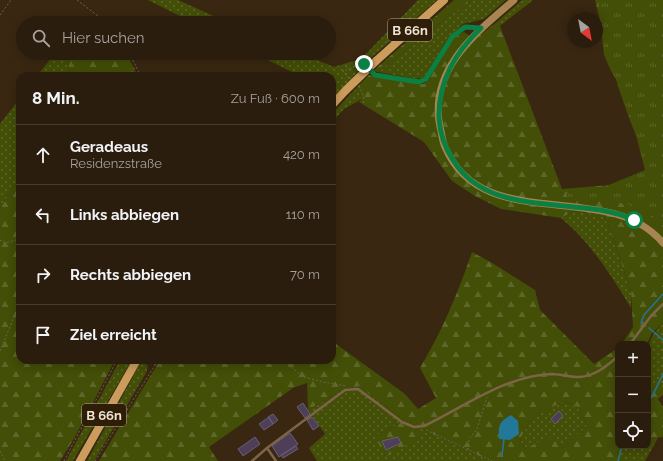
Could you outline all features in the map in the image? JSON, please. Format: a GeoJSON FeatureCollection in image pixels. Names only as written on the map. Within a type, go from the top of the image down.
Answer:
{"type":"FeatureCollection","features":[{"type":"Feature","properties":{"kind":"main road","name":"B 66n"},"geometry":{"type":"LineString","coordinates":[[336,101],[376,61],[444,0]]}},
{"type":"Feature","properties":{"kind":"main road"},"geometry":{"type":"LineString","coordinates":[[514,0],[466,42],[455,58],[446,78],[439,104],[439,122],[445,147],[458,169],[470,180],[483,188],[514,200],[607,211],[625,215],[646,226],[663,243]]}},
{"type":"Feature","properties":{"kind":"main road","name":"B 66n"},"geometry":{"type":"LineString","coordinates":[[80,461],[134,364]]}},
{"type":"Feature","properties":{"kind":"lane"},"geometry":{"type":"LineString","coordinates":[[632,341],[651,316],[663,304]]}},
{"type":"Feature","properties":{"kind":"lane"},"geometry":{"type":"LineString","coordinates":[[252,461],[267,448],[345,390],[351,388],[358,389],[402,422],[414,427],[424,426],[514,382],[551,374],[579,377],[592,375],[610,364],[615,359]]}},
{"type":"Feature","properties":{"kind":"lane"},"geometry":{"type":"LineString","coordinates":[[267,448],[276,461]]}},
{"type":"Feature","properties":{"kind":"path"},"geometry":{"type":"LineString","coordinates":[[0,14],[12,0]]}},
{"type":"Feature","properties":{"kind":"path"},"geometry":{"type":"LineString","coordinates":[[77,0],[98,16]]}},
{"type":"Feature","properties":{"kind":"path"},"geometry":{"type":"LineString","coordinates":[[371,71],[375,75],[419,82],[426,79],[452,37],[465,27],[481,28]]}},
{"type":"Feature","properties":{"kind":"path"},"geometry":{"type":"LineString","coordinates":[[132,60],[139,72]]}},
{"type":"Feature","properties":{"kind":"path"},"geometry":{"type":"LineString","coordinates":[[350,79],[343,71],[364,64],[367,68]]}},
{"type":"Feature","properties":{"kind":"path"},"geometry":{"type":"LineString","coordinates":[[131,72],[135,66]]}},
{"type":"Feature","properties":{"kind":"path"},"geometry":{"type":"LineString","coordinates":[[355,83],[360,86],[364,97],[363,104]]}},
{"type":"Feature","properties":{"kind":"path"},"geometry":{"type":"LineString","coordinates":[[0,240],[5,243],[16,241]]}},
{"type":"Feature","properties":{"kind":"path"},"geometry":{"type":"LineString","coordinates":[[0,351],[16,312]]}},
{"type":"Feature","properties":{"kind":"path"},"geometry":{"type":"LineString","coordinates":[[64,461],[115,364]]}},
{"type":"Feature","properties":{"kind":"path"},"geometry":{"type":"LineString","coordinates":[[287,364],[304,377],[346,386]]}},
{"type":"Feature","properties":{"kind":"path"},"geometry":{"type":"LineString","coordinates":[[95,461],[155,365]]}},
{"type":"Feature","properties":{"kind":"path"},"geometry":{"type":"LineString","coordinates":[[468,451],[469,439],[477,429],[489,393]]}},
{"type":"Feature","properties":{"kind":"path"},"geometry":{"type":"LineString","coordinates":[[424,426],[426,431],[492,461]]}},
{"type":"Feature","properties":{"kind":"path"},"geometry":{"type":"LineString","coordinates":[[0,451],[5,461]]}},
{"type":"Feature","properties":{"kind":"green space"},"geometry":{"type":"Polygon","coordinates":[[[148,0],[178,0],[213,16],[180,16],[148,0]]]}},
{"type":"Feature","properties":{"kind":"green space"},"geometry":{"type":"Polygon","coordinates":[[[418,0],[437,0],[372,57],[336,95],[336,72],[292,72],[268,60],[317,60],[334,67],[357,60],[365,55],[418,0]]]}},
{"type":"Feature","properties":{"kind":"green space"},"geometry":{"type":"Polygon","coordinates":[[[454,0],[472,0],[449,16],[378,72],[373,71],[454,0]]]}},
{"type":"Feature","properties":{"kind":"green space"},"geometry":{"type":"Polygon","coordinates":[[[472,0],[506,0],[484,19],[463,24],[447,40],[425,77],[416,79],[378,72],[449,16],[472,0]]]}},
{"type":"Feature","properties":{"kind":"green space"},"geometry":{"type":"Polygon","coordinates":[[[522,0],[533,0],[500,26],[498,21],[522,0]]]}},
{"type":"Feature","properties":{"kind":"green space"},"geometry":{"type":"Polygon","coordinates":[[[595,0],[663,0],[663,323],[652,333],[648,341],[624,341],[633,327],[631,291],[608,224],[603,215],[574,211],[561,218],[501,209],[475,196],[452,181],[424,142],[359,102],[362,99],[357,87],[369,75],[423,84],[428,81],[453,38],[464,32],[475,39],[498,21],[562,189],[658,181],[628,116],[613,70],[603,31],[603,12],[598,12],[595,0]]]}},
{"type":"Feature","properties":{"kind":"green space"},"geometry":{"type":"Polygon","coordinates":[[[598,0],[663,0],[663,225],[653,216],[642,210],[618,202],[567,198],[566,194],[599,189],[645,170],[632,120],[617,81],[604,55],[603,12],[599,12],[598,0]]]}},
{"type":"Feature","properties":{"kind":"green space"},"geometry":{"type":"Polygon","coordinates":[[[50,60],[69,60],[69,72],[40,72],[50,60]]]}},
{"type":"Feature","properties":{"kind":"green space"},"geometry":{"type":"Polygon","coordinates":[[[69,60],[130,60],[136,72],[69,72],[69,60]]]}},
{"type":"Feature","properties":{"kind":"green space"},"geometry":{"type":"Polygon","coordinates":[[[357,87],[362,99],[344,109],[336,118],[336,110],[357,87]]]}},
{"type":"Feature","properties":{"kind":"green space"},"geometry":{"type":"Polygon","coordinates":[[[16,103],[16,183],[0,208],[0,124],[16,103]]]}},
{"type":"Feature","properties":{"kind":"green space"},"geometry":{"type":"Polygon","coordinates":[[[16,183],[16,364],[113,364],[75,437],[60,461],[0,461],[0,208],[16,183]]]}},
{"type":"Feature","properties":{"kind":"green space"},"geometry":{"type":"Polygon","coordinates":[[[574,211],[603,215],[608,224],[631,291],[631,308],[591,249],[561,218],[574,211]]]}},
{"type":"Feature","properties":{"kind":"green space"},"geometry":{"type":"Polygon","coordinates":[[[472,252],[535,290],[540,310],[594,364],[615,350],[615,449],[621,449],[617,451],[619,461],[490,461],[420,428],[418,438],[385,457],[375,436],[404,421],[359,386],[344,389],[308,410],[307,383],[293,388],[209,447],[218,461],[99,461],[158,364],[336,364],[336,344],[405,394],[418,409],[436,398],[420,368],[443,325],[472,252]],[[564,401],[537,416],[527,426],[520,441],[526,449],[548,436],[563,448],[587,426],[578,407],[564,401]]]}},
{"type":"Feature","properties":{"kind":"green space"},"geometry":{"type":"Polygon","coordinates":[[[663,323],[663,385],[651,385],[650,341],[656,330],[663,323]]]}},
{"type":"Feature","properties":{"kind":"green space"},"geometry":{"type":"Polygon","coordinates":[[[118,364],[130,364],[73,461],[66,461],[118,364]]]}},
{"type":"Feature","properties":{"kind":"green space"},"geometry":{"type":"Polygon","coordinates":[[[140,364],[146,364],[148,366],[146,373],[94,461],[87,461],[140,364]]]}},
{"type":"Feature","properties":{"kind":"green space"},"geometry":{"type":"Polygon","coordinates":[[[651,384],[663,385],[663,395],[658,399],[663,407],[663,437],[651,439],[651,384]]]}},
{"type":"Feature","properties":{"kind":"green space"},"geometry":{"type":"Polygon","coordinates":[[[359,386],[404,421],[375,436],[420,428],[490,461],[317,461],[309,448],[325,434],[308,410],[344,389],[359,386]]]}},
{"type":"Feature","properties":{"kind":"green space"},"geometry":{"type":"Polygon","coordinates":[[[564,401],[578,407],[587,426],[563,448],[526,449],[520,441],[527,426],[537,416],[564,401]]]}},
{"type":"Feature","properties":{"kind":"green space"},"geometry":{"type":"Polygon","coordinates":[[[658,438],[645,461],[619,461],[617,451],[621,449],[651,449],[651,439],[658,438]]]}},
{"type":"Feature","properties":{"kind":"water"},"geometry":{"type":"Polygon","coordinates":[[[511,415],[518,421],[519,434],[510,440],[499,439],[500,424],[511,415]]]}},
{"type":"Feature","properties":{"kind":"building"},"geometry":{"type":"Polygon","coordinates":[[[303,403],[310,414],[305,418],[297,407],[303,403]]]}},
{"type":"Feature","properties":{"kind":"building"},"geometry":{"type":"Polygon","coordinates":[[[559,411],[563,416],[555,424],[551,419],[559,411]]]}},
{"type":"Feature","properties":{"kind":"building"},"geometry":{"type":"Polygon","coordinates":[[[273,414],[278,420],[273,424],[268,417],[273,414]]]}},
{"type":"Feature","properties":{"kind":"building"},"geometry":{"type":"Polygon","coordinates":[[[269,417],[273,424],[264,430],[259,424],[269,417]]]}},
{"type":"Feature","properties":{"kind":"building"},"geometry":{"type":"Polygon","coordinates":[[[312,417],[319,426],[313,430],[307,420],[312,417]]]}},
{"type":"Feature","properties":{"kind":"building"},"geometry":{"type":"Polygon","coordinates":[[[290,433],[298,444],[279,457],[272,446],[290,433]]]}},
{"type":"Feature","properties":{"kind":"building"},"geometry":{"type":"Polygon","coordinates":[[[255,437],[260,444],[243,456],[238,449],[255,437]]]}},
{"type":"Feature","properties":{"kind":"building"},"geometry":{"type":"Polygon","coordinates":[[[398,437],[401,443],[386,450],[382,441],[398,437]]]}},
{"type":"Feature","properties":{"kind":"building"},"geometry":{"type":"Polygon","coordinates":[[[296,446],[298,449],[283,458],[281,455],[296,446]]]}},
{"type":"Feature","properties":{"kind":"waterway"},"geometry":{"type":"LineString","coordinates":[[641,323],[644,315],[663,294]]}},
{"type":"Feature","properties":{"kind":"waterway"},"geometry":{"type":"LineString","coordinates":[[649,328],[663,340]]}},
{"type":"Feature","properties":{"kind":"waterway"},"geometry":{"type":"LineString","coordinates":[[651,398],[663,375]]}},
{"type":"Feature","properties":{"kind":"waterway"},"geometry":{"type":"LineString","coordinates":[[502,456],[504,439]]}},
{"type":"Feature","properties":{"kind":"waterway"},"geometry":{"type":"LineString","coordinates":[[618,461],[621,449]]}},
{"type":"Feature","properties":{"kind":"route"},"geometry":{"type":"LineString","coordinates":[[364,64],[375,75],[419,82],[426,79],[452,37],[465,27],[481,28],[466,42],[455,58],[447,73],[439,104],[439,122],[445,147],[458,169],[470,180],[483,188],[514,200],[607,211],[625,215],[634,220]]}}]}
